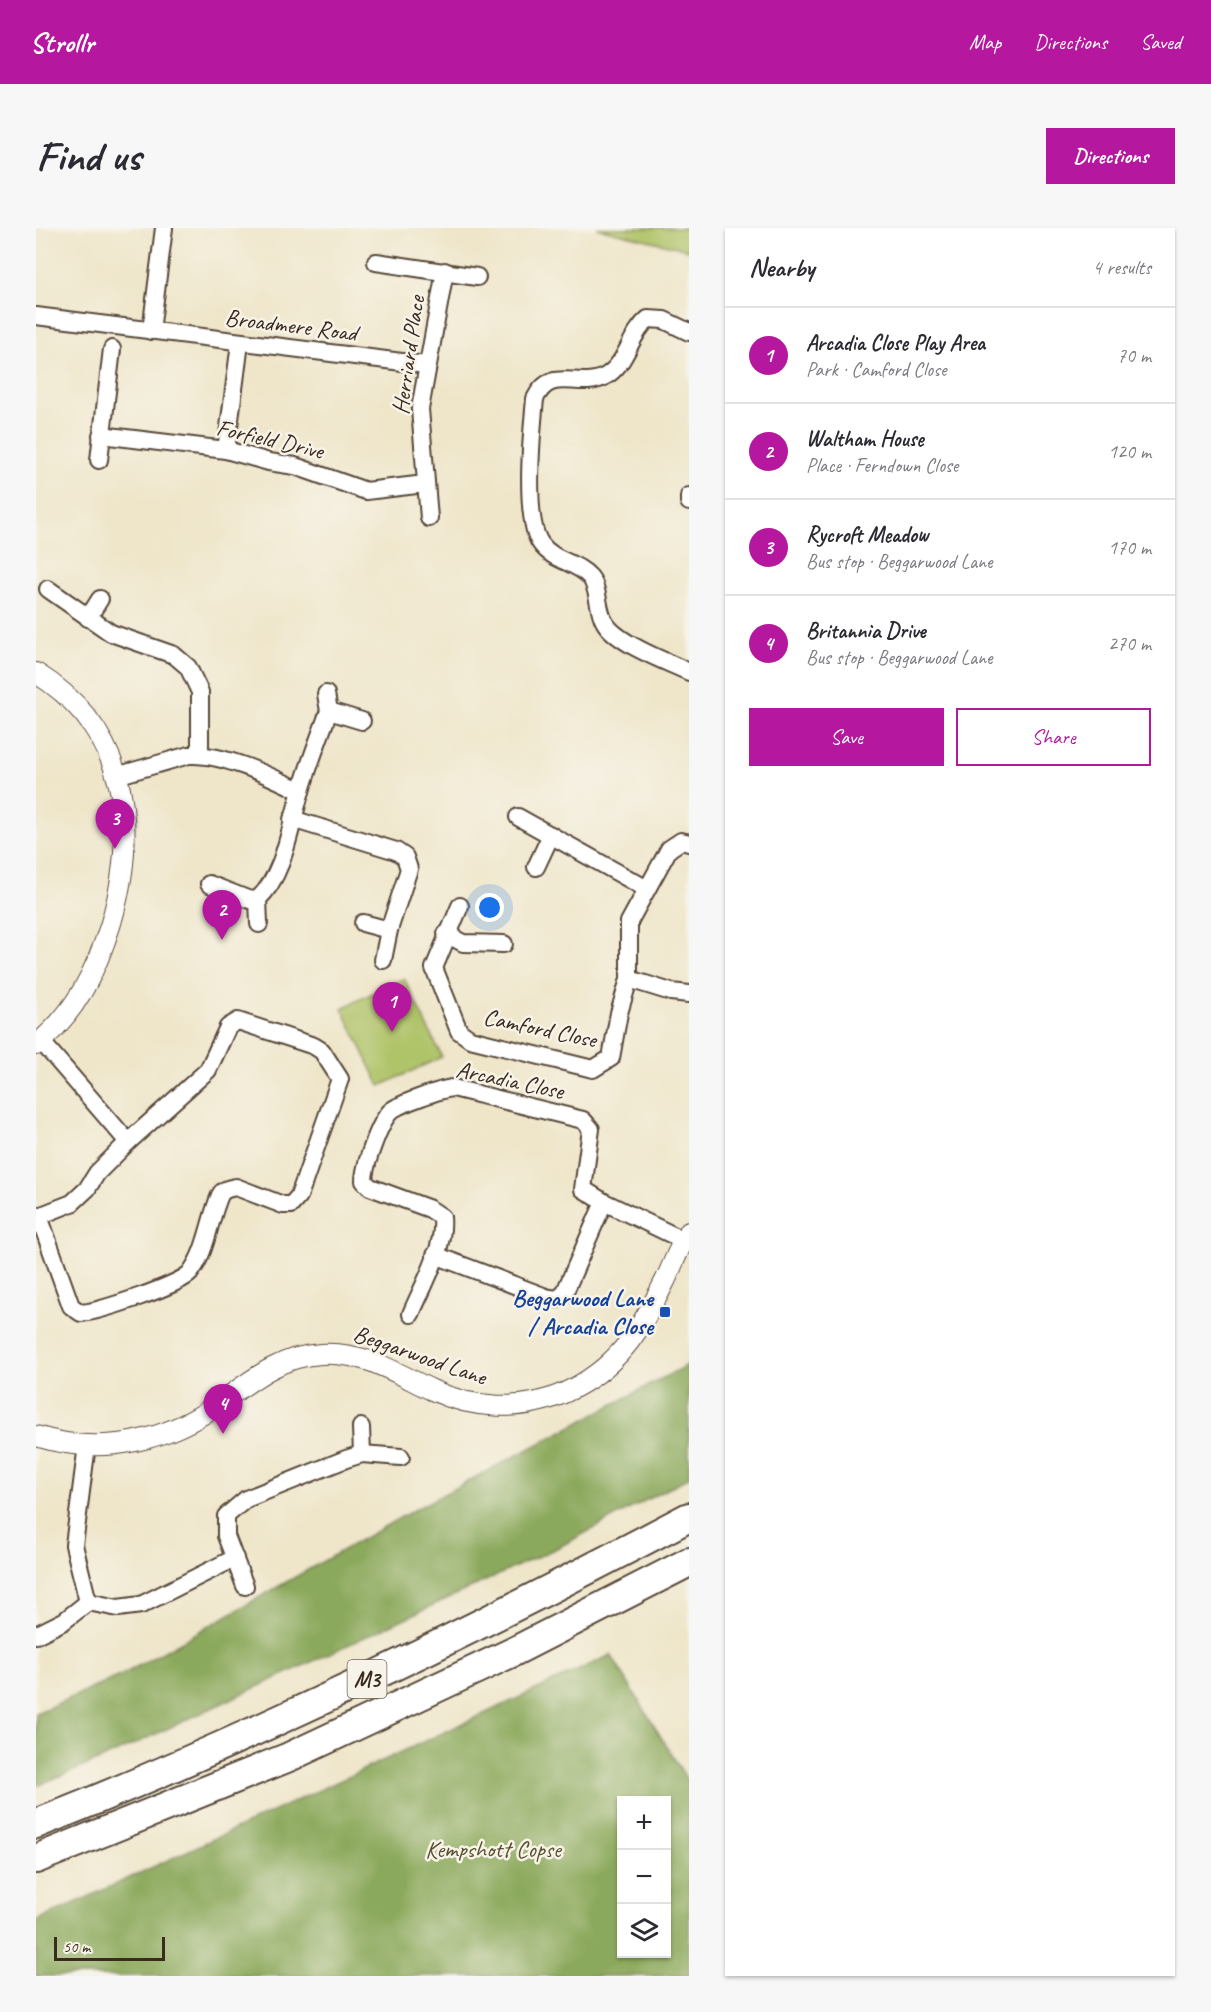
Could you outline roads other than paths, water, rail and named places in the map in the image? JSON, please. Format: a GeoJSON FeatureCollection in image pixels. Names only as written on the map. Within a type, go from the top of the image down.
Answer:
{"type":"FeatureCollection","features":[{"type":"Feature","properties":{"kind":"highway","name":"M3"},"geometry":{"type":"LineString","coordinates":[[36,1824],[123,1790],[415,1658],[689,1517]]}},
{"type":"Feature","properties":{"kind":"highway","name":"M3"},"geometry":{"type":"LineString","coordinates":[[36,1859],[289,1757],[511,1653],[689,1562]]}},
{"type":"Feature","properties":{"kind":"street"},"geometry":{"type":"LineString","coordinates":[[151,331],[164,228]]}},
{"type":"Feature","properties":{"kind":"street","name":"Herriard Place"},"geometry":{"type":"LineString","coordinates":[[376,262],[477,277]]}},
{"type":"Feature","properties":{"kind":"street","name":"Herriard Place"},"geometry":{"type":"LineString","coordinates":[[429,518],[420,410],[426,366],[445,271]]}},
{"type":"Feature","properties":{"kind":"street","name":"Broadmere Road"},"geometry":{"type":"LineString","coordinates":[[36,316],[426,366]]}},
{"type":"Feature","properties":{"kind":"street"},"geometry":{"type":"LineString","coordinates":[[689,332],[664,320],[648,319],[638,327],[617,367],[607,375],[596,380],[551,380],[541,386],[535,399],[531,495],[534,529],[540,544],[551,554],[581,569],[592,579],[604,621],[617,636],[689,672]]}},
{"type":"Feature","properties":{"kind":"street"},"geometry":{"type":"LineString","coordinates":[[226,450],[240,343]]}},
{"type":"Feature","properties":{"kind":"street"},"geometry":{"type":"LineString","coordinates":[[99,460],[112,349]]}},
{"type":"Feature","properties":{"kind":"street","name":"Forfield Drive"},"geometry":{"type":"LineString","coordinates":[[101,435],[226,450],[269,462],[295,466],[366,491],[425,484]]}},
{"type":"Feature","properties":{"kind":"street"},"geometry":{"type":"LineString","coordinates":[[689,496],[689,502]]}},
{"type":"Feature","properties":{"kind":"street"},"geometry":{"type":"LineString","coordinates":[[48,589],[111,633],[174,655],[188,667],[200,692],[200,755]]}},
{"type":"Feature","properties":{"kind":"street"},"geometry":{"type":"LineString","coordinates":[[88,618],[100,599]]}},
{"type":"Feature","properties":{"kind":"street"},"geometry":{"type":"LineString","coordinates":[[36,673],[63,693],[83,714],[104,745],[116,776],[126,820],[126,849],[113,915],[86,987],[69,1014],[38,1043],[128,1142]]}},
{"type":"Feature","properties":{"kind":"street"},"geometry":{"type":"LineString","coordinates":[[259,924],[258,899],[279,865],[301,790],[329,711],[326,694]]}},
{"type":"Feature","properties":{"kind":"street"},"geometry":{"type":"LineString","coordinates":[[329,711],[362,722]]}},
{"type":"Feature","properties":{"kind":"street"},"geometry":{"type":"LineString","coordinates":[[116,776],[200,755],[263,772],[301,790]]}},
{"type":"Feature","properties":{"kind":"street"},"geometry":{"type":"LineString","coordinates":[[518,817],[647,889]]}},
{"type":"Feature","properties":{"kind":"street"},"geometry":{"type":"LineString","coordinates":[[292,819],[396,851],[405,857],[409,869],[389,930],[383,960]]}},
{"type":"Feature","properties":{"kind":"street"},"geometry":{"type":"LineString","coordinates":[[536,867],[550,835]]}},
{"type":"Feature","properties":{"kind":"street","name":"Camford Close"},"geometry":{"type":"LineString","coordinates":[[460,906],[446,934],[434,968],[459,1031],[470,1039],[593,1069],[603,1065],[611,1058],[619,1013],[629,979],[629,922],[674,843],[689,843]]}},
{"type":"Feature","properties":{"kind":"street"},"geometry":{"type":"LineString","coordinates":[[209,884],[250,900],[258,899]]}},
{"type":"Feature","properties":{"kind":"street"},"geometry":{"type":"LineString","coordinates":[[363,923],[389,930]]}},
{"type":"Feature","properties":{"kind":"street"},"geometry":{"type":"LineString","coordinates":[[446,934],[463,943],[504,944]]}},
{"type":"Feature","properties":{"kind":"street"},"geometry":{"type":"LineString","coordinates":[[629,979],[671,992],[689,994]]}},
{"type":"Feature","properties":{"kind":"street"},"geometry":{"type":"LineString","coordinates":[[238,1021],[314,1046],[322,1051],[339,1079],[331,1110],[296,1202],[283,1205],[236,1187],[228,1188],[221,1194],[206,1241],[189,1275],[154,1291],[89,1313],[81,1313],[71,1306],[39,1216],[72,1203],[87,1190],[97,1173],[128,1142],[208,1070],[228,1027],[238,1021]]}},
{"type":"Feature","properties":{"kind":"street","name":"Arcadia Close"},"geometry":{"type":"LineString","coordinates":[[411,1314],[442,1234],[442,1217],[430,1209],[370,1187],[364,1181],[364,1173],[369,1156],[391,1111],[439,1089],[453,1088],[583,1120],[591,1130],[583,1189],[604,1202],[686,1236]]}},
{"type":"Feature","properties":{"kind":"street"},"geometry":{"type":"LineString","coordinates":[[435,1255],[546,1297],[557,1299],[564,1294],[570,1283],[604,1202]]}},
{"type":"Feature","properties":{"kind":"street","name":"Beggarwood Lane"},"geometry":{"type":"LineString","coordinates":[[36,1436],[87,1445],[134,1442],[179,1429],[272,1367],[297,1357],[321,1354],[366,1359],[448,1397],[479,1405],[513,1405],[546,1400],[590,1379],[621,1353],[642,1324],[686,1236]]}},
{"type":"Feature","properties":{"kind":"street"},"geometry":{"type":"LineString","coordinates":[[361,1427],[362,1454]]}},
{"type":"Feature","properties":{"kind":"street"},"geometry":{"type":"LineString","coordinates":[[87,1445],[74,1545],[88,1602]]}},
{"type":"Feature","properties":{"kind":"street"},"geometry":{"type":"LineString","coordinates":[[245,1586],[226,1536],[226,1516],[235,1508],[246,1499],[362,1454],[401,1457]]}},
{"type":"Feature","properties":{"kind":"street"},"geometry":{"type":"LineString","coordinates":[[36,1635],[64,1621],[88,1602],[118,1608],[141,1605],[235,1558]]}},
{"type":"Feature","properties":{"kind":"place","name":"Rycroft Meadow"},"geometry":{"type":"Point","coordinates":[115,849]}},
{"type":"Feature","properties":{"kind":"place","name":"Waltham House"},"geometry":{"type":"Point","coordinates":[222,940]}},
{"type":"Feature","properties":{"kind":"place","name":"Arcadia Close Play Area"},"geometry":{"type":"Point","coordinates":[392,1032]}},
{"type":"Feature","properties":{"kind":"place","name":"Beggarwood Lane / Arcadia Close"},"geometry":{"type":"Point","coordinates":[665,1312]}},
{"type":"Feature","properties":{"kind":"place","name":"Britannia Drive"},"geometry":{"type":"Point","coordinates":[223,1434]}},
{"type":"Feature","properties":{"kind":"park label","name":"Kempshott Copse"},"geometry":{"type":"Point","coordinates":[493,1849]}}]}
